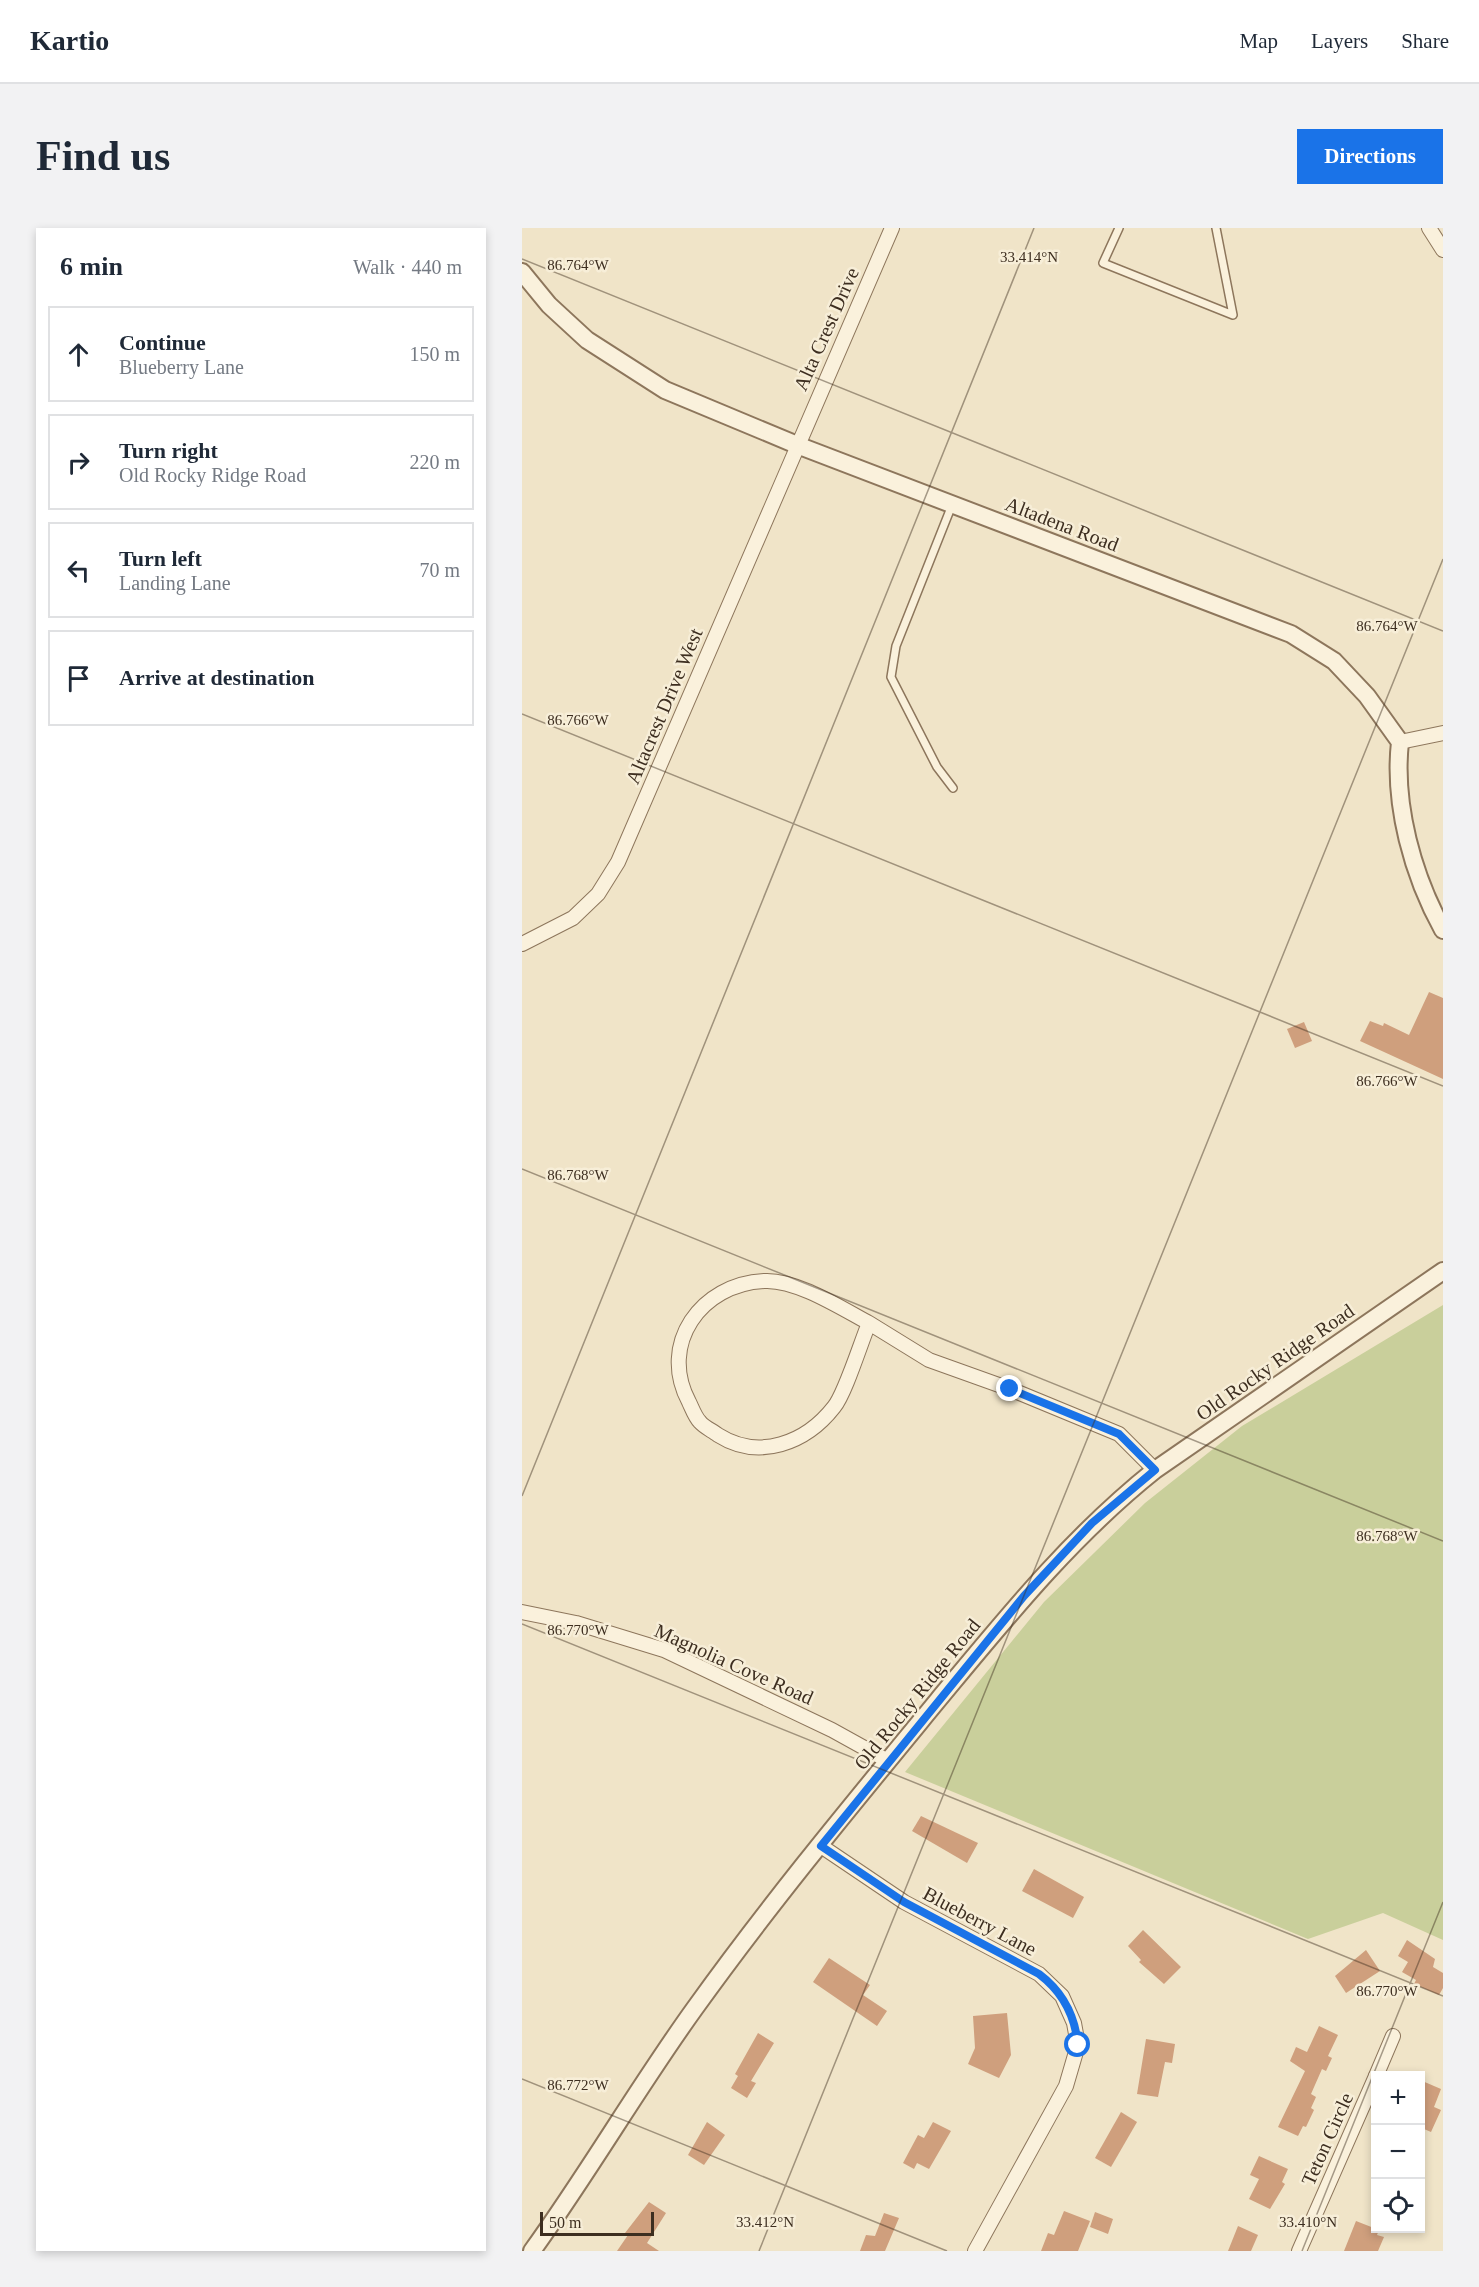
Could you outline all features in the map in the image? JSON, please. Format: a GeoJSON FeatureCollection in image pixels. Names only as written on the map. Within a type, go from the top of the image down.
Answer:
{"type":"FeatureCollection","features":[{"type":"Feature","properties":{"kind":"street","name":"Alta Crest Drive"},"geometry":{"type":"LineString","coordinates":[[797,445],[892,228]]}},
{"type":"Feature","properties":{"kind":"street"},"geometry":{"type":"LineString","coordinates":[[1429,228],[1443,250]]}},
{"type":"Feature","properties":{"kind":"street","name":"Altadena Road"},"geometry":{"type":"LineString","coordinates":[[522,272],[549,304],[587,340],[665,390],[797,445],[1291,634],[1334,661],[1367,696],[1400,742]]}},
{"type":"Feature","properties":{"kind":"street","name":"Altacrest Drive West"},"geometry":{"type":"LineString","coordinates":[[522,944],[573,918],[597,894],[618,862],[797,445]]}},
{"type":"Feature","properties":{"kind":"street"},"geometry":{"type":"LineString","coordinates":[[1443,733],[1400,742],[1398,764],[1408,847],[1425,897],[1443,930]]}},
{"type":"Feature","properties":{"kind":"street","name":"Old Rocky Ridge Road"},"geometry":{"type":"LineString","coordinates":[[532,2251],[694,2010],[888,1761],[1024,1596],[1069,1546],[1117,1500],[1155,1470],[1443,1271]]}},
{"type":"Feature","properties":{"kind":"street"},"geometry":{"type":"LineString","coordinates":[[869,1323],[835,1406],[801,1438],[768,1449],[728,1441],[700,1423],[680,1385],[679,1347],[694,1315],[722,1290],[765,1281],[806,1290],[869,1323],[929,1360],[1010,1389],[1119,1434],[1155,1470]]}},
{"type":"Feature","properties":{"kind":"street","name":"Magnolia Cove Road"},"geometry":{"type":"LineString","coordinates":[[522,1612],[576,1623],[664,1650],[832,1730],[888,1761]]}},
{"type":"Feature","properties":{"kind":"street","name":"Blueberry Lane"},"geometry":{"type":"LineString","coordinates":[[821,1846],[904,1902],[1039,1974],[1062,1996],[1074,2023],[1078,2045],[1066,2086],[975,2251]]}},
{"type":"Feature","properties":{"kind":"street","name":"Teton Circle"},"geometry":{"type":"LineString","coordinates":[[1378,2071],[1393,2036]]}},
{"type":"Feature","properties":{"kind":"street","name":"Teton Circle"},"geometry":{"type":"LineString","coordinates":[[1299,2251],[1371,2087]]}},
{"type":"Feature","properties":{"kind":"lane"},"geometry":{"type":"LineString","coordinates":[[1119,228],[1103,263],[1233,315],[1216,228]]}},
{"type":"Feature","properties":{"kind":"lane"},"geometry":{"type":"LineString","coordinates":[[952,505],[896,645],[891,677],[937,767],[952,788]]}},
{"type":"Feature","properties":{"kind":"green space"},"geometry":{"type":"Polygon","coordinates":[[[1443,1305],[1443,1940],[1383,1913],[1308,1939],[905,1772],[1044,1602],[1145,1503],[1242,1426],[1443,1305]]]}},
{"type":"Feature","properties":{"kind":"building"},"geometry":{"type":"Polygon","coordinates":[[[1429,992],[1443,998],[1443,1079],[1360,1041],[1370,1021],[1383,1026],[1384,1023],[1409,1035],[1429,992]]]}},
{"type":"Feature","properties":{"kind":"building"},"geometry":{"type":"Polygon","coordinates":[[[1304,1022],[1312,1041],[1295,1048],[1287,1029],[1304,1022]]]}},
{"type":"Feature","properties":{"kind":"building"},"geometry":{"type":"Polygon","coordinates":[[[921,1816],[978,1843],[967,1863],[912,1831],[921,1816]]]}},
{"type":"Feature","properties":{"kind":"building"},"geometry":{"type":"Polygon","coordinates":[[[1034,1869],[1084,1897],[1073,1918],[1022,1891],[1034,1869]]]}},
{"type":"Feature","properties":{"kind":"building"},"geometry":{"type":"Polygon","coordinates":[[[1143,1930],[1181,1967],[1164,1984],[1139,1962],[1141,1960],[1128,1946],[1143,1930]]]}},
{"type":"Feature","properties":{"kind":"building"},"geometry":{"type":"Polygon","coordinates":[[[1407,1940],[1435,1959],[1433,1967],[1443,1973],[1443,1988],[1439,1995],[1414,1984],[1416,1980],[1402,1972],[1408,1962],[1398,1956],[1407,1940]]]}},
{"type":"Feature","properties":{"kind":"building"},"geometry":{"type":"Polygon","coordinates":[[[1366,1950],[1380,1971],[1346,1993],[1335,1976],[1366,1950]]]}},
{"type":"Feature","properties":{"kind":"building"},"geometry":{"type":"Polygon","coordinates":[[[829,1958],[870,1985],[863,1995],[887,2011],[877,2026],[813,1982],[829,1958]]]}},
{"type":"Feature","properties":{"kind":"building"},"geometry":{"type":"Polygon","coordinates":[[[1007,2013],[1011,2055],[999,2078],[968,2064],[975,2048],[973,2016],[1007,2013]]]}},
{"type":"Feature","properties":{"kind":"building"},"geometry":{"type":"Polygon","coordinates":[[[1319,2026],[1338,2035],[1328,2056],[1332,2058],[1326,2071],[1322,2069],[1311,2094],[1316,2097],[1311,2108],[1314,2110],[1306,2127],[1303,2126],[1298,2136],[1278,2127],[1305,2071],[1290,2061],[1296,2047],[1307,2052],[1319,2026]]]}},
{"type":"Feature","properties":{"kind":"building"},"geometry":{"type":"Polygon","coordinates":[[[758,2033],[774,2043],[751,2081],[756,2083],[747,2098],[731,2088],[738,2076],[735,2074],[758,2033]]]}},
{"type":"Feature","properties":{"kind":"building"},"geometry":{"type":"Polygon","coordinates":[[[1146,2039],[1175,2044],[1172,2063],[1165,2062],[1158,2097],[1137,2094],[1146,2039]]]}},
{"type":"Feature","properties":{"kind":"building"},"geometry":{"type":"Polygon","coordinates":[[[1425,2082],[1441,2089],[1434,2107],[1441,2110],[1431,2132],[1425,2129],[1425,2082]]]}},
{"type":"Feature","properties":{"kind":"building"},"geometry":{"type":"Polygon","coordinates":[[[1121,2112],[1137,2122],[1111,2167],[1095,2158],[1121,2112]]]}},
{"type":"Feature","properties":{"kind":"building"},"geometry":{"type":"Polygon","coordinates":[[[707,2122],[725,2135],[704,2165],[688,2155],[707,2122]]]}},
{"type":"Feature","properties":{"kind":"building"},"geometry":{"type":"Polygon","coordinates":[[[933,2122],[951,2131],[929,2169],[917,2163],[914,2169],[903,2163],[918,2135],[924,2138],[933,2122]]]}},
{"type":"Feature","properties":{"kind":"building"},"geometry":{"type":"Polygon","coordinates":[[[1259,2156],[1288,2169],[1282,2182],[1285,2184],[1270,2209],[1249,2199],[1259,2179],[1250,2175],[1259,2156]]]}},
{"type":"Feature","properties":{"kind":"building"},"geometry":{"type":"Polygon","coordinates":[[[649,2202],[666,2213],[647,2243],[659,2251],[617,2251],[628,2235],[625,2233],[649,2202]]]}},
{"type":"Feature","properties":{"kind":"building"},"geometry":{"type":"Polygon","coordinates":[[[1064,2211],[1090,2221],[1078,2251],[1041,2251],[1048,2233],[1054,2235],[1064,2211]]]}},
{"type":"Feature","properties":{"kind":"building"},"geometry":{"type":"Polygon","coordinates":[[[1095,2212],[1113,2219],[1108,2234],[1090,2227],[1095,2212]]]}},
{"type":"Feature","properties":{"kind":"building"},"geometry":{"type":"Polygon","coordinates":[[[884,2213],[899,2218],[885,2251],[860,2251],[866,2235],[875,2236],[884,2213]]]}},
{"type":"Feature","properties":{"kind":"building"},"geometry":{"type":"Polygon","coordinates":[[[1356,2221],[1371,2227],[1371,2233],[1378,2233],[1377,2235],[1384,2237],[1378,2251],[1344,2251],[1356,2221]]]}},
{"type":"Feature","properties":{"kind":"building"},"geometry":{"type":"Polygon","coordinates":[[[1238,2226],[1258,2235],[1251,2251],[1228,2251],[1238,2226]]]}},
{"type":"Feature","properties":{"kind":"route"},"geometry":{"type":"LineString","coordinates":[[1010,1389],[1119,1434],[1155,1470],[1092,1523],[1024,1596],[821,1846],[856,1872],[904,1902],[965,1937],[1039,1974],[1062,1996],[1074,2023],[1078,2045]]}}]}
